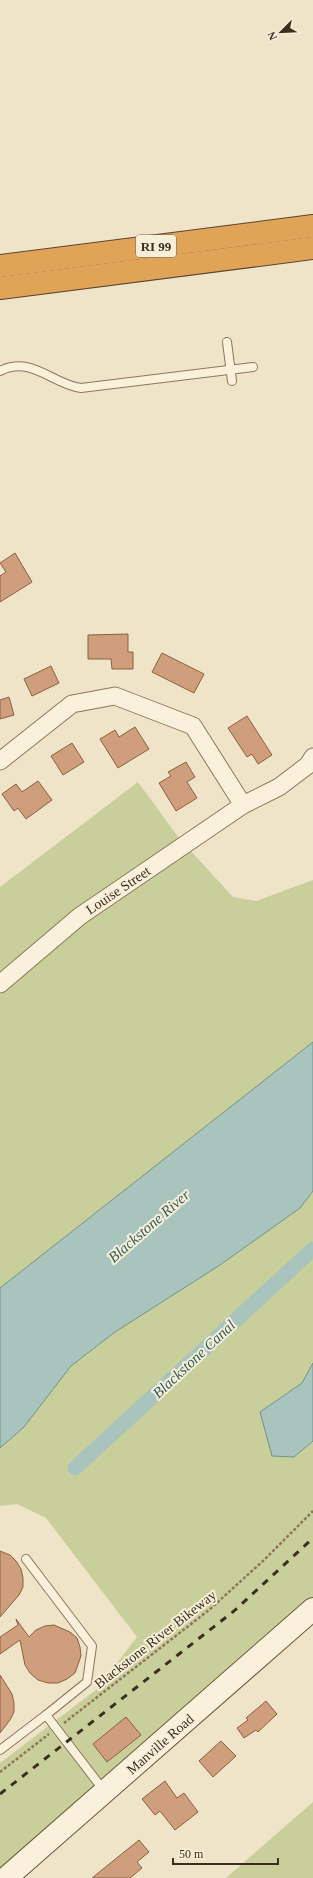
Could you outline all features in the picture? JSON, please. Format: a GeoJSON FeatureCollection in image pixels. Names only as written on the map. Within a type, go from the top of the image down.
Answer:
{"type":"FeatureCollection","features":[{"type":"Feature","properties":{"kind":"highway","name":"RI 99"},"geometry":{"type":"LineString","coordinates":[[0,266],[313,226]]}},
{"type":"Feature","properties":{"kind":"highway","name":"RI 99"},"geometry":{"type":"LineString","coordinates":[[0,288],[313,248]]}},
{"type":"Feature","properties":{"kind":"main road","name":"Manville Road"},"geometry":{"type":"LineString","coordinates":[[6,1878],[313,1609]]}},
{"type":"Feature","properties":{"kind":"street"},"geometry":{"type":"LineString","coordinates":[[0,761],[72,704],[115,696],[194,726],[243,805]]}},
{"type":"Feature","properties":{"kind":"street","name":"Louise Street"},"geometry":{"type":"LineString","coordinates":[[0,984],[80,916],[243,805],[279,787],[308,765],[313,758]]}},
{"type":"Feature","properties":{"kind":"lane"},"geometry":{"type":"LineString","coordinates":[[227,342],[232,381]]}},
{"type":"Feature","properties":{"kind":"lane"},"geometry":{"type":"LineString","coordinates":[[0,371],[16,366],[27,366],[50,374],[68,386],[81,388],[160,380],[252,367]]}},
{"type":"Feature","properties":{"kind":"lane"},"geometry":{"type":"LineString","coordinates":[[0,1750],[87,1682],[92,1646],[26,1559]]}},
{"type":"Feature","properties":{"kind":"lane"},"geometry":{"type":"LineString","coordinates":[[46,1715],[105,1792]]}},
{"type":"Feature","properties":{"kind":"path","name":"Blackstone River Bikeway"},"geometry":{"type":"LineString","coordinates":[[0,1772],[210,1610],[264,1560],[313,1511]]}},
{"type":"Feature","properties":{"kind":"green space"},"geometry":{"type":"Polygon","coordinates":[[[138,782],[179,838],[233,897],[256,901],[313,880],[313,1042],[0,1288],[0,887],[138,782]]]}},
{"type":"Feature","properties":{"kind":"green space"},"geometry":{"type":"Polygon","coordinates":[[[313,1191],[313,1363],[302,1383],[260,1412],[294,1457],[313,1441],[313,1613],[0,1878],[0,1763],[97,1689],[137,1637],[46,1518],[17,1504],[0,1506],[0,1448],[24,1427],[71,1366],[115,1332],[300,1208],[313,1191]]]}},
{"type":"Feature","properties":{"kind":"green space"},"geometry":{"type":"Polygon","coordinates":[[[313,1802],[313,1878],[226,1878],[313,1802]]]}},
{"type":"Feature","properties":{"kind":"water","name":"Blackstone River"},"geometry":{"type":"Polygon","coordinates":[[[313,1042],[313,1191],[300,1208],[220,1265],[115,1332],[71,1366],[24,1427],[0,1448],[0,1288],[313,1042]]]}},
{"type":"Feature","properties":{"kind":"water"},"geometry":{"type":"Polygon","coordinates":[[[313,1363],[313,1441],[294,1457],[272,1456],[260,1412],[302,1383],[313,1363]]]}},
{"type":"Feature","properties":{"kind":"building"},"geometry":{"type":"Polygon","coordinates":[[[15,553],[32,582],[0,602],[0,576],[6,572],[0,563],[15,553]]]}},
{"type":"Feature","properties":{"kind":"building"},"geometry":{"type":"Polygon","coordinates":[[[128,634],[128,652],[133,652],[133,669],[112,669],[111,659],[88,659],[88,635],[128,634]]]}},
{"type":"Feature","properties":{"kind":"building"},"geometry":{"type":"Polygon","coordinates":[[[162,653],[204,674],[194,693],[152,672],[162,653]]]}},
{"type":"Feature","properties":{"kind":"building"},"geometry":{"type":"Polygon","coordinates":[[[51,666],[59,683],[32,696],[24,679],[51,666]]]}},
{"type":"Feature","properties":{"kind":"building"},"geometry":{"type":"Polygon","coordinates":[[[9,697],[14,715],[0,719],[0,700],[9,697]]]}},
{"type":"Feature","properties":{"kind":"building"},"geometry":{"type":"Polygon","coordinates":[[[247,716],[272,755],[258,764],[252,754],[247,757],[228,728],[247,716]]]}},
{"type":"Feature","properties":{"kind":"building"},"geometry":{"type":"Polygon","coordinates":[[[135,727],[149,749],[118,768],[100,739],[115,730],[119,737],[135,727]]]}},
{"type":"Feature","properties":{"kind":"building"},"geometry":{"type":"Polygon","coordinates":[[[72,743],[84,762],[63,775],[51,756],[72,743]]]}},
{"type":"Feature","properties":{"kind":"building"},"geometry":{"type":"Polygon","coordinates":[[[186,762],[195,777],[187,782],[197,798],[176,811],[159,783],[171,776],[168,772],[186,762]]]}},
{"type":"Feature","properties":{"kind":"building"},"geometry":{"type":"Polygon","coordinates":[[[38,781],[52,800],[26,819],[18,808],[14,811],[2,794],[16,784],[22,792],[38,781]]]}},
{"type":"Feature","properties":{"kind":"building"},"geometry":{"type":"Polygon","coordinates":[[[0,1551],[10,1555],[16,1561],[21,1569],[23,1587],[19,1595],[0,1617],[0,1551]]]}},
{"type":"Feature","properties":{"kind":"building"},"geometry":{"type":"Polygon","coordinates":[[[16,1619],[29,1637],[36,1630],[45,1626],[54,1625],[70,1632],[77,1638],[81,1656],[75,1673],[58,1683],[48,1683],[38,1680],[30,1673],[25,1665],[20,1640],[0,1654],[0,1637],[18,1625],[16,1619]]]}},
{"type":"Feature","properties":{"kind":"building"},"geometry":{"type":"Polygon","coordinates":[[[0,1675],[12,1694],[14,1712],[0,1733],[0,1675]]]}},
{"type":"Feature","properties":{"kind":"building"},"geometry":{"type":"Polygon","coordinates":[[[266,1701],[277,1714],[258,1732],[256,1730],[244,1738],[237,1728],[248,1720],[246,1718],[266,1701]]]}},
{"type":"Feature","properties":{"kind":"building"},"geometry":{"type":"Polygon","coordinates":[[[126,1717],[141,1735],[107,1762],[93,1744],[126,1717]]]}},
{"type":"Feature","properties":{"kind":"building"},"geometry":{"type":"Polygon","coordinates":[[[221,1741],[236,1756],[213,1777],[199,1761],[221,1741]]]}},
{"type":"Feature","properties":{"kind":"building"},"geometry":{"type":"Polygon","coordinates":[[[165,1781],[177,1798],[184,1793],[198,1812],[175,1830],[160,1811],[155,1815],[142,1799],[165,1781]]]}},
{"type":"Feature","properties":{"kind":"building"},"geometry":{"type":"Polygon","coordinates":[[[139,1840],[149,1852],[137,1862],[142,1868],[130,1878],[92,1878],[139,1840]]]}},
{"type":"Feature","properties":{"kind":"waterway","name":"Blackstone Canal"},"geometry":{"type":"LineString","coordinates":[[75,1468],[313,1249]]}},
{"type":"Feature","properties":{"kind":"railway"},"geometry":{"type":"LineString","coordinates":[[0,1794],[234,1611],[313,1538]]}}]}
